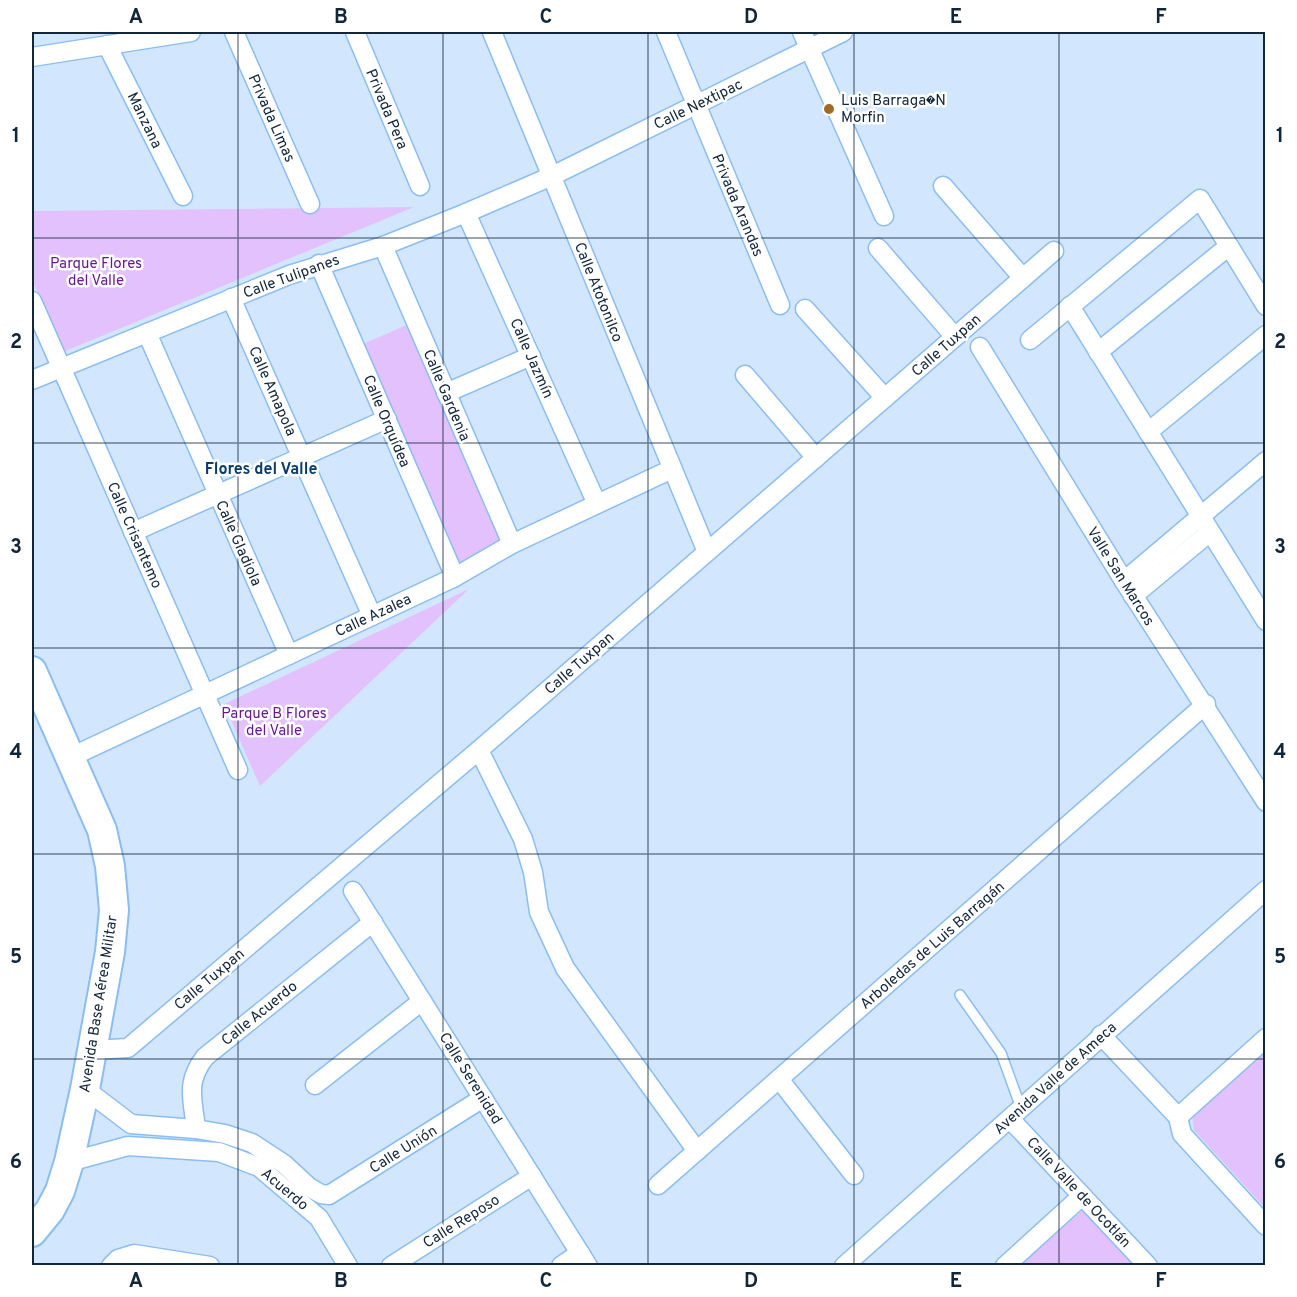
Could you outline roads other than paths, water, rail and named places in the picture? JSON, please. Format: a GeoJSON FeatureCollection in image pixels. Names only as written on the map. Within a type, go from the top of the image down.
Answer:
{"type":"FeatureCollection","features":[{"type":"Feature","properties":{"kind":"main road","name":"Avenida Base Aérea Militar"},"geometry":{"type":"LineString","coordinates":[[32,671],[102,830],[111,866],[114,910],[110,952],[69,1162],[60,1191],[50,1210],[32,1233]]}},
{"type":"Feature","properties":{"kind":"street"},"geometry":{"type":"LineString","coordinates":[[32,57],[191,32]]}},
{"type":"Feature","properties":{"kind":"street","name":"Privada Limas"},"geometry":{"type":"LineString","coordinates":[[234,32],[310,204]]}},
{"type":"Feature","properties":{"kind":"street","name":"Privada Pera"},"geometry":{"type":"LineString","coordinates":[[355,32],[420,186]]}},
{"type":"Feature","properties":{"kind":"street","name":"Calle Atotonilco"},"geometry":{"type":"LineString","coordinates":[[492,32],[707,552]]}},
{"type":"Feature","properties":{"kind":"street","name":"Privada Arandas"},"geometry":{"type":"LineString","coordinates":[[666,32],[780,305]]}},
{"type":"Feature","properties":{"kind":"street","name":"Calle Nextipac"},"geometry":{"type":"LineString","coordinates":[[552,176],[696,105],[806,40],[843,32]]}},
{"type":"Feature","properties":{"kind":"street"},"geometry":{"type":"LineString","coordinates":[[806,40],[884,216]]}},
{"type":"Feature","properties":{"kind":"street","name":"Manzana"},"geometry":{"type":"LineString","coordinates":[[107,45],[183,196]]}},
{"type":"Feature","properties":{"kind":"street","name":"Calle Tulipanes"},"geometry":{"type":"LineString","coordinates":[[32,380],[231,298],[319,264],[383,246],[552,176]]}},
{"type":"Feature","properties":{"kind":"street"},"geometry":{"type":"LineString","coordinates":[[943,186],[1023,278]]}},
{"type":"Feature","properties":{"kind":"street"},"geometry":{"type":"LineString","coordinates":[[1030,340],[1200,199],[1266,306]]}},
{"type":"Feature","properties":{"kind":"street","name":"Calle Jazmín"},"geometry":{"type":"LineString","coordinates":[[466,213],[597,504]]}},
{"type":"Feature","properties":{"kind":"street","name":"Calle Gardenia"},"geometry":{"type":"LineString","coordinates":[[383,246],[512,544]]}},
{"type":"Feature","properties":{"kind":"street"},"geometry":{"type":"LineString","coordinates":[[1098,352],[1229,246]]}},
{"type":"Feature","properties":{"kind":"street"},"geometry":{"type":"LineString","coordinates":[[878,248],[955,337]]}},
{"type":"Feature","properties":{"kind":"street","name":"Calle Tuxpan"},"geometry":{"type":"LineString","coordinates":[[92,1050],[128,1048],[479,750],[1054,251]]}},
{"type":"Feature","properties":{"kind":"street","name":"Calle Orquídea"},"geometry":{"type":"LineString","coordinates":[[319,264],[455,577]]}},
{"type":"Feature","properties":{"kind":"street","name":"Calle Amapola"},"geometry":{"type":"LineString","coordinates":[[231,298],[372,616]]}},
{"type":"Feature","properties":{"kind":"street","name":"Calle Crisantemo"},"geometry":{"type":"LineString","coordinates":[[32,301],[238,770]]}},
{"type":"Feature","properties":{"kind":"street"},"geometry":{"type":"LineString","coordinates":[[1070,306],[1210,532],[1260,601],[1266,621]]}},
{"type":"Feature","properties":{"kind":"street"},"geometry":{"type":"LineString","coordinates":[[805,309],[885,398]]}},
{"type":"Feature","properties":{"kind":"street","name":"Calle Gladiola"},"geometry":{"type":"LineString","coordinates":[[147,333],[289,655]]}},
{"type":"Feature","properties":{"kind":"street"},"geometry":{"type":"LineString","coordinates":[[1148,432],[1266,335]]}},
{"type":"Feature","properties":{"kind":"street","name":"Valle San Marcos"},"geometry":{"type":"LineString","coordinates":[[980,347],[1129,588],[1266,802]]}},
{"type":"Feature","properties":{"kind":"street"},"geometry":{"type":"LineString","coordinates":[[446,393],[531,356]]}},
{"type":"Feature","properties":{"kind":"street"},"geometry":{"type":"LineString","coordinates":[[745,375],[816,458]]}},
{"type":"Feature","properties":{"kind":"street"},"geometry":{"type":"LineString","coordinates":[[134,532],[387,419]]}},
{"type":"Feature","properties":{"kind":"street"},"geometry":{"type":"LineString","coordinates":[[1129,588],[1200,516],[1266,461]]}},
{"type":"Feature","properties":{"kind":"street","name":"Calle Azalea"},"geometry":{"type":"LineString","coordinates":[[71,757],[455,577],[512,544],[672,469]]}},
{"type":"Feature","properties":{"kind":"street"},"geometry":{"type":"LineString","coordinates":[[1129,588],[1210,532]]}},
{"type":"Feature","properties":{"kind":"street","name":"Arboledas de Luis Barragán"},"geometry":{"type":"LineString","coordinates":[[658,1185],[1205,705]]}},
{"type":"Feature","properties":{"kind":"street"},"geometry":{"type":"LineString","coordinates":[[479,750],[523,838],[533,872],[539,912],[565,968],[698,1151]]}},
{"type":"Feature","properties":{"kind":"street","name":"Avenida Valle de Ameca"},"geometry":{"type":"LineString","coordinates":[[844,1266],[1266,890]]}},
{"type":"Feature","properties":{"kind":"street","name":"Calle Serenidad"},"geometry":{"type":"LineString","coordinates":[[353,891],[584,1259]]}},
{"type":"Feature","properties":{"kind":"street","name":"Calle Acuerdo"},"geometry":{"type":"LineString","coordinates":[[196,1129],[191,1086],[195,1070],[205,1057],[373,922]]}},
{"type":"Feature","properties":{"kind":"street"},"geometry":{"type":"LineString","coordinates":[[315,1085],[422,1001]]}},
{"type":"Feature","properties":{"kind":"street"},"geometry":{"type":"LineString","coordinates":[[1101,1035],[1178,1117],[1182,1134],[1266,1226]]}},
{"type":"Feature","properties":{"kind":"street"},"geometry":{"type":"LineString","coordinates":[[1178,1117],[1266,1038]]}},
{"type":"Feature","properties":{"kind":"street"},"geometry":{"type":"LineString","coordinates":[[779,1079],[854,1174]]}},
{"type":"Feature","properties":{"kind":"street"},"geometry":{"type":"LineString","coordinates":[[85,1089],[131,1124],[128,1146]]}},
{"type":"Feature","properties":{"kind":"street","name":"Calle Unión"},"geometry":{"type":"LineString","coordinates":[[321,1194],[329,1195],[483,1098]]}},
{"type":"Feature","properties":{"kind":"street","name":"Calle Valle de Ocotlán"},"geometry":{"type":"LineString","coordinates":[[1016,1113],[1082,1196],[1148,1266]]}},
{"type":"Feature","properties":{"kind":"street","name":"Acuerdo"},"geometry":{"type":"LineString","coordinates":[[131,1124],[196,1129],[225,1134],[252,1143],[284,1164],[309,1187],[321,1194]]}},
{"type":"Feature","properties":{"kind":"street"},"geometry":{"type":"LineString","coordinates":[[153,1147],[165,1126]]}},
{"type":"Feature","properties":{"kind":"street","name":"Acuerdo"},"geometry":{"type":"LineString","coordinates":[[69,1162],[128,1146],[219,1152],[260,1167],[319,1218],[348,1266]]}},
{"type":"Feature","properties":{"kind":"street","name":"Calle Reposo"},"geometry":{"type":"LineString","coordinates":[[391,1266],[532,1176]]}},
{"type":"Feature","properties":{"kind":"street"},"geometry":{"type":"LineString","coordinates":[[311,1210],[321,1194]]}},
{"type":"Feature","properties":{"kind":"street"},"geometry":{"type":"LineString","coordinates":[[1005,1266],[1082,1196]]}},
{"type":"Feature","properties":{"kind":"street"},"geometry":{"type":"LineString","coordinates":[[111,1266],[118,1259],[134,1254],[210,1266]]}},
{"type":"Feature","properties":{"kind":"street"},"geometry":{"type":"LineString","coordinates":[[561,1266],[584,1259]]}},
{"type":"Feature","properties":{"kind":"lane"},"geometry":{"type":"LineString","coordinates":[[960,995],[1001,1053],[1016,1113]]}},
{"type":"Feature","properties":{"kind":"place","name":"Luis Barraga�N Morfin"},"geometry":{"type":"Point","coordinates":[829,109]}},
{"type":"Feature","properties":{"kind":"district","name":"Flores del Valle"},"geometry":{"type":"Point","coordinates":[261,468]}},
{"type":"Feature","properties":{"kind":"park label","name":"Parque Flores del Valle"},"geometry":{"type":"Point","coordinates":[96,272]}},
{"type":"Feature","properties":{"kind":"park label","name":"Parque B Flores del Valle"},"geometry":{"type":"Point","coordinates":[274,722]}}]}
